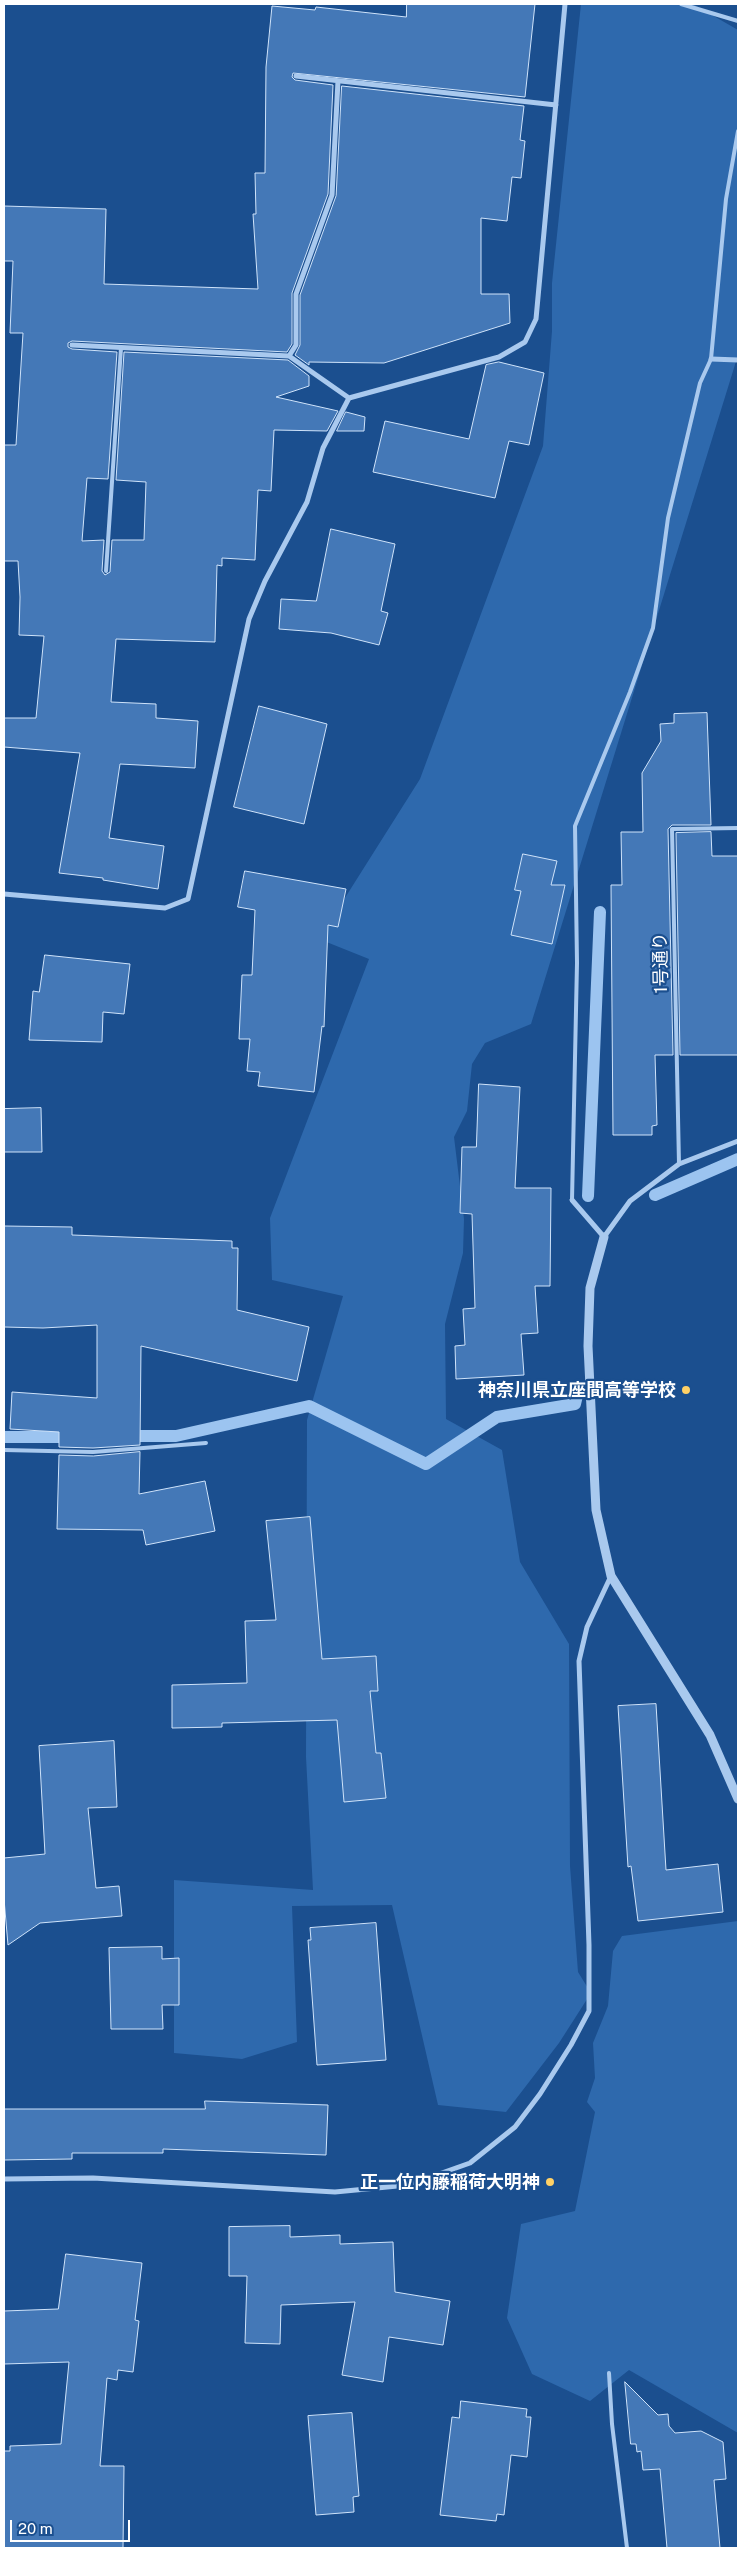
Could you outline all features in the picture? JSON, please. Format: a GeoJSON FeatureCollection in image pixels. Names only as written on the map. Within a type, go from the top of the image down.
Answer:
{"type":"FeatureCollection","features":[{"type":"Feature","properties":{"kind":"street"},"geometry":{"type":"LineString","coordinates":[[4,894],[165,908],[188,899],[249,619],[265,581],[307,502],[323,448],[349,398],[499,357],[525,342],[536,319],[564,4]]}},
{"type":"Feature","properties":{"kind":"street"},"geometry":{"type":"LineString","coordinates":[[296,76],[556,105]]}},
{"type":"Feature","properties":{"kind":"street"},"geometry":{"type":"LineString","coordinates":[[289,356],[296,345],[296,294],[332,195],[338,80]]}},
{"type":"Feature","properties":{"kind":"street"},"geometry":{"type":"LineString","coordinates":[[72,345],[289,356],[349,398]]}},
{"type":"Feature","properties":{"kind":"street"},"geometry":{"type":"LineString","coordinates":[[711,360],[738,360]]}},
{"type":"Feature","properties":{"kind":"street"},"geometry":{"type":"LineString","coordinates":[[738,1141],[679,1164],[630,1201],[604,1237],[590,1288],[588,1346],[596,1510],[611,1576],[710,1735],[738,1799]]}},
{"type":"Feature","properties":{"kind":"street"},"geometry":{"type":"LineString","coordinates":[[572,1200],[604,1237]]}},
{"type":"Feature","properties":{"kind":"street"},"geometry":{"type":"LineString","coordinates":[[4,2179],[94,2178],[335,2192],[408,2185],[470,2163],[515,2127],[540,2094],[566,2053],[589,2011],[589,1946],[579,1661],[587,1627],[611,1576]]}},
{"type":"Feature","properties":{"kind":"lane"},"geometry":{"type":"LineString","coordinates":[[681,4],[738,21]]}},
{"type":"Feature","properties":{"kind":"lane"},"geometry":{"type":"LineString","coordinates":[[572,1200],[577,963],[575,826],[630,692],[653,628],[668,518],[700,383],[711,360],[726,199],[738,131]]}},
{"type":"Feature","properties":{"kind":"lane"},"geometry":{"type":"LineString","coordinates":[[106,571],[121,348]]}},
{"type":"Feature","properties":{"kind":"lane","name":"1号通り"},"geometry":{"type":"LineString","coordinates":[[679,1164],[672,829],[738,828]]}},
{"type":"Feature","properties":{"kind":"lane"},"geometry":{"type":"LineString","coordinates":[[4,1450],[93,1452],[206,1443]]}},
{"type":"Feature","properties":{"kind":"lane"},"geometry":{"type":"LineString","coordinates":[[609,2373],[612,2424],[627,2548]]}},
{"type":"Feature","properties":{"kind":"shaded area"},"geometry":{"type":"Polygon","coordinates":[[[581,4],[693,4],[738,30],[738,355],[531,1024],[485,1043],[472,1064],[467,1111],[454,1137],[464,1219],[463,1253],[445,1324],[446,1419],[502,1450],[520,1562],[569,1644],[570,1866],[578,1972],[591,1993],[559,2043],[506,2112],[438,2105],[392,1905],[292,1906],[297,2042],[242,2059],[174,2053],[174,1880],[313,1890],[306,1757],[307,1420],[343,1296],[272,1280],[270,1218],[369,959],[319,939],[420,779],[543,446],[552,331],[552,283],[581,4]]]}},
{"type":"Feature","properties":{"kind":"shaded area"},"geometry":{"type":"Polygon","coordinates":[[[738,1921],[738,2433],[629,2370],[590,2401],[532,2374],[507,2318],[521,2224],[575,2211],[595,2112],[587,2102],[595,2078],[593,2043],[608,2006],[613,1951],[622,1936],[738,1921]]]}},
{"type":"Feature","properties":{"kind":"building"},"geometry":{"type":"Polygon","coordinates":[[[407,4],[535,4],[525,97],[293,73],[292,77],[295,80],[333,85],[328,194],[292,293],[292,344],[287,352],[72,341],[68,343],[68,347],[72,349],[117,352],[108,479],[87,478],[82,541],[104,540],[102,571],[105,575],[110,572],[112,540],[144,540],[146,482],[116,480],[124,352],[288,360],[309,376],[309,386],[276,397],[338,411],[327,431],[274,430],[271,491],[258,490],[255,560],[222,558],[222,566],[217,565],[215,642],[116,639],[111,702],[156,704],[156,718],[198,721],[195,768],[120,764],[109,838],[164,846],[158,889],[103,880],[103,878],[59,873],[80,753],[4,747],[4,718],[36,718],[44,636],[19,635],[20,597],[18,561],[4,561],[4,445],[16,445],[23,333],[10,333],[13,261],[4,261],[4,206],[106,209],[104,284],[258,289],[253,214],[256,214],[255,173],[265,173],[266,67],[272,6],[315,10],[316,7],[406,17],[407,4]]]}},
{"type":"Feature","properties":{"kind":"building"},"geometry":{"type":"Polygon","coordinates":[[[342,86],[524,106],[520,140],[525,141],[521,178],[512,177],[507,221],[481,218],[481,294],[509,294],[510,323],[384,363],[309,362],[309,365],[295,355],[300,345],[300,295],[336,196],[342,86]]]}},
{"type":"Feature","properties":{"kind":"building"},"geometry":{"type":"Polygon","coordinates":[[[499,362],[544,373],[529,445],[509,441],[495,498],[373,472],[385,421],[469,439],[486,365],[499,362]]]}},
{"type":"Feature","properties":{"kind":"building"},"geometry":{"type":"Polygon","coordinates":[[[346,412],[365,417],[364,431],[337,431],[346,412]]]}},
{"type":"Feature","properties":{"kind":"building"},"geometry":{"type":"Polygon","coordinates":[[[331,529],[395,544],[381,611],[388,613],[379,645],[331,633],[279,629],[281,599],[316,601],[331,529]]]}},
{"type":"Feature","properties":{"kind":"building"},"geometry":{"type":"Polygon","coordinates":[[[259,706],[327,724],[304,824],[234,807],[259,706]]]}},
{"type":"Feature","properties":{"kind":"building"},"geometry":{"type":"Polygon","coordinates":[[[707,713],[711,825],[672,825],[668,829],[673,1055],[655,1055],[657,1125],[652,1126],[652,1135],[613,1135],[611,885],[622,885],[621,832],[643,832],[642,773],[661,741],[660,724],[674,723],[674,714],[707,713]]]}},
{"type":"Feature","properties":{"kind":"building"},"geometry":{"type":"Polygon","coordinates":[[[711,832],[712,856],[738,856],[738,1055],[680,1055],[676,833],[711,832]]]}},
{"type":"Feature","properties":{"kind":"building"},"geometry":{"type":"Polygon","coordinates":[[[523,854],[557,861],[551,885],[565,885],[552,944],[511,935],[521,891],[515,890],[523,854]]]}},
{"type":"Feature","properties":{"kind":"building"},"geometry":{"type":"Polygon","coordinates":[[[245,871],[346,889],[338,927],[328,925],[324,1027],[322,1026],[314,1092],[258,1086],[260,1072],[247,1071],[250,1039],[239,1039],[242,975],[252,975],[255,910],[238,907],[245,871]]]}},
{"type":"Feature","properties":{"kind":"building"},"geometry":{"type":"Polygon","coordinates":[[[45,955],[130,964],[124,1014],[103,1012],[102,1042],[29,1040],[33,991],[39,992],[45,955]]]}},
{"type":"Feature","properties":{"kind":"building"},"geometry":{"type":"Polygon","coordinates":[[[479,1084],[520,1087],[515,1188],[551,1188],[550,1286],[535,1286],[538,1333],[521,1334],[524,1375],[456,1379],[455,1346],[465,1345],[463,1309],[475,1308],[472,1214],[460,1213],[462,1147],[476,1147],[479,1084]]]}},
{"type":"Feature","properties":{"kind":"building"},"geometry":{"type":"Polygon","coordinates":[[[41,1108],[42,1152],[4,1152],[4,1109],[41,1108]]]}},
{"type":"Feature","properties":{"kind":"building"},"geometry":{"type":"Polygon","coordinates":[[[4,1226],[72,1227],[72,1235],[232,1241],[232,1248],[238,1248],[237,1310],[309,1327],[297,1381],[141,1346],[140,1445],[93,1448],[59,1447],[59,1432],[10,1429],[12,1392],[97,1398],[97,1325],[43,1328],[4,1327],[4,1226]]]}},
{"type":"Feature","properties":{"kind":"building"},"geometry":{"type":"Polygon","coordinates":[[[140,1452],[139,1494],[205,1481],[215,1531],[146,1545],[143,1530],[57,1529],[59,1455],[93,1456],[140,1452]]]}},
{"type":"Feature","properties":{"kind":"building"},"geometry":{"type":"Polygon","coordinates":[[[310,1517],[322,1659],[376,1656],[378,1691],[370,1691],[376,1753],[381,1753],[386,1798],[344,1802],[337,1720],[222,1723],[222,1727],[172,1728],[172,1685],[247,1683],[245,1621],[276,1620],[266,1521],[310,1517]]]}},
{"type":"Feature","properties":{"kind":"building"},"geometry":{"type":"Polygon","coordinates":[[[656,1704],[666,1870],[718,1864],[723,1912],[638,1921],[631,1866],[628,1867],[618,1706],[656,1704]]]}},
{"type":"Feature","properties":{"kind":"building"},"geometry":{"type":"Polygon","coordinates":[[[114,1741],[117,1807],[88,1808],[96,1888],[119,1886],[122,1916],[40,1923],[8,1945],[4,1899],[4,1858],[45,1854],[39,1746],[114,1741]]]}},
{"type":"Feature","properties":{"kind":"building"},"geometry":{"type":"Polygon","coordinates":[[[376,1923],[386,2060],[317,2065],[308,1940],[311,1940],[310,1928],[376,1923]]]}},
{"type":"Feature","properties":{"kind":"building"},"geometry":{"type":"Polygon","coordinates":[[[162,1947],[162,1959],[179,1958],[179,2005],[162,2005],[163,2029],[111,2029],[109,1948],[162,1947]]]}},
{"type":"Feature","properties":{"kind":"building"},"geometry":{"type":"Polygon","coordinates":[[[205,2101],[328,2105],[326,2155],[163,2149],[163,2153],[72,2153],[72,2159],[4,2160],[4,2109],[205,2109],[205,2101]]]}},
{"type":"Feature","properties":{"kind":"building"},"geometry":{"type":"Polygon","coordinates":[[[290,2226],[290,2237],[340,2235],[340,2244],[393,2242],[395,2292],[450,2301],[443,2345],[389,2337],[383,2382],[342,2375],[355,2302],[281,2305],[280,2344],[245,2343],[247,2276],[229,2276],[229,2227],[290,2226]]]}},
{"type":"Feature","properties":{"kind":"building"},"geometry":{"type":"Polygon","coordinates":[[[66,2254],[142,2263],[135,2320],[139,2321],[133,2372],[118,2370],[117,2380],[107,2378],[100,2466],[124,2466],[123,2548],[4,2548],[4,2451],[10,2451],[10,2446],[61,2444],[69,2362],[4,2364],[4,2311],[58,2309],[66,2254]]]}},
{"type":"Feature","properties":{"kind":"building"},"geometry":{"type":"Polygon","coordinates":[[[625,2382],[658,2415],[668,2414],[669,2426],[675,2433],[701,2431],[723,2442],[726,2479],[714,2480],[720,2548],[667,2548],[660,2469],[643,2470],[641,2451],[637,2452],[636,2444],[631,2444],[625,2382]]]}},
{"type":"Feature","properties":{"kind":"building"},"geometry":{"type":"Polygon","coordinates":[[[461,2401],[527,2409],[526,2417],[531,2417],[527,2457],[511,2455],[504,2515],[497,2514],[496,2521],[440,2515],[452,2417],[459,2418],[461,2401]]]}},
{"type":"Feature","properties":{"kind":"building"},"geometry":{"type":"Polygon","coordinates":[[[352,2413],[359,2496],[353,2497],[354,2512],[316,2515],[308,2416],[352,2413]]]}},
{"type":"Feature","properties":{"kind":"waterway"},"geometry":{"type":"LineString","coordinates":[[588,1196],[600,912]]}},
{"type":"Feature","properties":{"kind":"waterway"},"geometry":{"type":"LineString","coordinates":[[655,1195],[738,1159]]}},
{"type":"Feature","properties":{"kind":"waterway"},"geometry":{"type":"LineString","coordinates":[[124,1436],[176,1436],[309,1406],[426,1464],[497,1417],[575,1404],[579,1387]]}},
{"type":"Feature","properties":{"kind":"waterway"},"geometry":{"type":"LineString","coordinates":[[4,1437],[76,1437]]}},
{"type":"Feature","properties":{"kind":"place","name":"神奈川県立座間高等学校"},"geometry":{"type":"Point","coordinates":[686,1390]}},
{"type":"Feature","properties":{"kind":"place","name":"正一位内藤稲荷大明神"},"geometry":{"type":"Point","coordinates":[550,2182]}}]}
